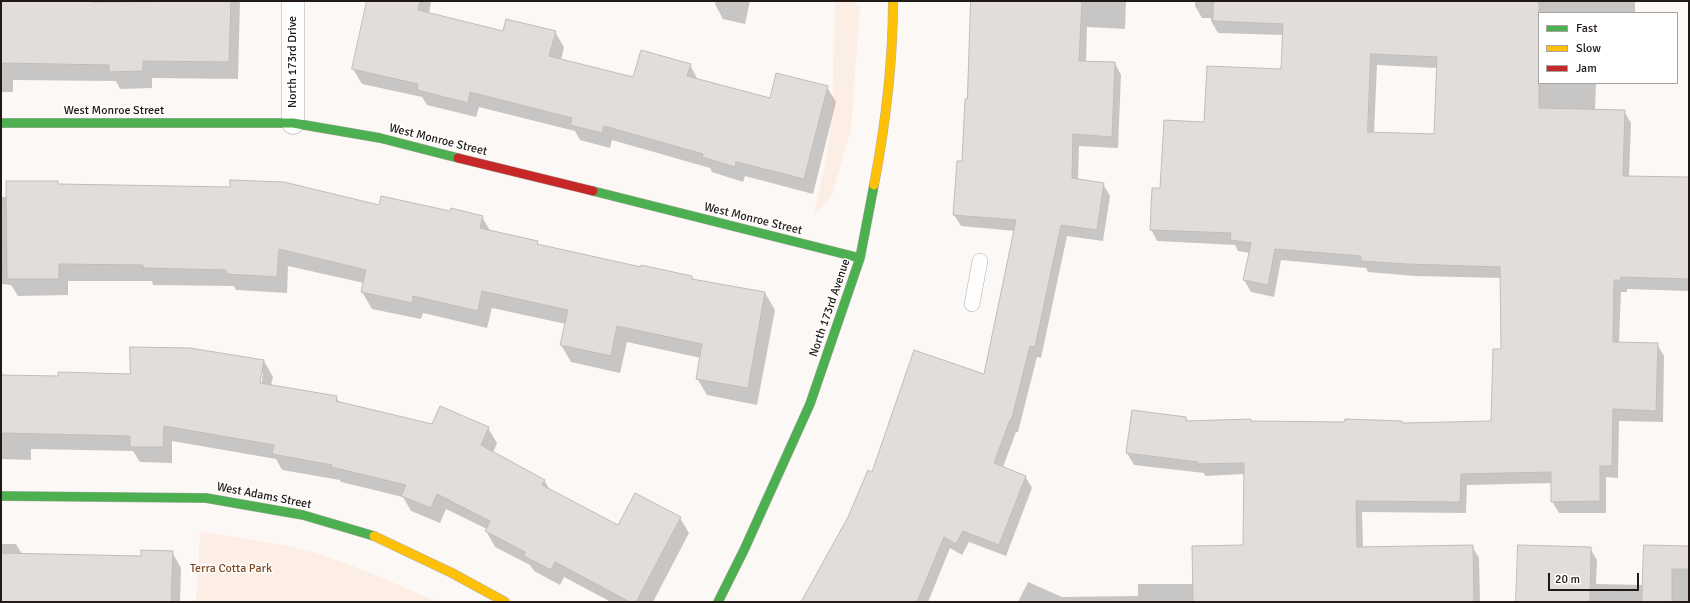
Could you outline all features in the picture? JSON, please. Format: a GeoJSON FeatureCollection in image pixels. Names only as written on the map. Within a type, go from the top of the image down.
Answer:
{"type":"FeatureCollection","features":[{"type":"Feature","properties":{"kind":"street","name":"North 173rd Drive"},"geometry":{"type":"LineString","coordinates":[[293,1],[293,123]]}},
{"type":"Feature","properties":{"kind":"street","name":"North 173rd Avenue"},"geometry":{"type":"LineString","coordinates":[[718,602],[744,550],[810,404],[860,258],[879,160],[893,39],[893,1]]}},
{"type":"Feature","properties":{"kind":"street","name":"West Monroe Street"},"geometry":{"type":"LineString","coordinates":[[1,123],[293,123],[380,138],[860,258]]}},
{"type":"Feature","properties":{"kind":"street","name":"West Adams Street"},"geometry":{"type":"LineString","coordinates":[[1,496],[206,498],[303,515],[381,538],[452,573],[504,602]]}},
{"type":"Feature","properties":{"kind":"lane"},"geometry":{"type":"LineString","coordinates":[[972,304],[980,261]]}},
{"type":"Feature","properties":{"kind":"green space"},"geometry":{"type":"Polygon","coordinates":[[[835,1],[853,1],[860,7],[851,129],[831,198],[813,216],[825,165],[832,116],[835,1]]]}},
{"type":"Feature","properties":{"kind":"green space","name":"Terra Cotta Park"},"geometry":{"type":"Polygon","coordinates":[[[200,532],[273,543],[315,553],[362,569],[437,602],[196,602],[200,532]]]}},
{"type":"Feature","properties":{"kind":"building"},"geometry":{"type":"Polygon","coordinates":[[[1,1],[231,1],[229,62],[143,61],[143,71],[109,72],[109,65],[1,63],[1,1]]]}},
{"type":"Feature","properties":{"kind":"building"},"geometry":{"type":"Polygon","coordinates":[[[367,1],[420,1],[418,10],[503,31],[506,19],[556,31],[549,56],[633,77],[641,50],[691,64],[687,76],[770,98],[776,73],[828,86],[804,179],[736,162],[735,167],[702,157],[703,154],[604,126],[602,133],[570,125],[572,118],[470,92],[468,103],[417,90],[418,84],[352,69],[367,1]]]}},
{"type":"Feature","properties":{"kind":"building"},"geometry":{"type":"Polygon","coordinates":[[[971,1],[1082,1],[1079,61],[1115,62],[1112,137],[1073,134],[1072,178],[1104,183],[1097,230],[1061,225],[1035,347],[1030,346],[1011,421],[1010,420],[994,463],[1026,476],[999,545],[963,531],[956,544],[944,537],[917,602],[801,602],[848,517],[868,470],[872,472],[914,350],[984,374],[1016,220],[953,215],[957,161],[962,161],[965,99],[967,99],[971,1]]]}},
{"type":"Feature","properties":{"kind":"building"},"geometry":{"type":"Polygon","coordinates":[[[1214,1],[1539,1],[1539,108],[1625,110],[1623,176],[1689,177],[1689,279],[1621,277],[1621,280],[1614,280],[1613,342],[1658,343],[1656,411],[1613,409],[1612,466],[1600,466],[1600,501],[1551,502],[1551,472],[1461,474],[1460,502],[1356,501],[1357,547],[1473,545],[1474,602],[1193,602],[1192,546],[1243,545],[1244,463],[1198,464],[1198,462],[1126,453],[1132,410],[1186,417],[1186,421],[1251,419],[1251,421],[1344,422],[1345,419],[1402,421],[1402,423],[1491,421],[1493,349],[1501,349],[1500,267],[1361,261],[1361,256],[1275,249],[1268,285],[1243,280],[1251,243],[1230,240],[1231,233],[1150,230],[1152,188],[1160,188],[1164,120],[1204,122],[1207,66],[1281,69],[1283,24],[1213,21],[1214,1]],[[1371,54],[1368,132],[1434,134],[1437,57],[1371,54]]]}},
{"type":"Feature","properties":{"kind":"building"},"geometry":{"type":"Polygon","coordinates":[[[230,180],[284,182],[379,205],[381,196],[450,211],[451,208],[483,216],[480,228],[538,241],[537,244],[641,267],[641,265],[692,276],[692,279],[765,292],[748,388],[696,379],[702,344],[617,326],[611,356],[560,345],[568,310],[482,291],[478,311],[413,296],[412,303],[361,292],[366,270],[279,249],[277,277],[226,274],[226,270],[143,268],[143,265],[59,264],[59,279],[7,279],[6,181],[58,181],[58,184],[230,187],[230,180]]]}},
{"type":"Feature","properties":{"kind":"building"},"geometry":{"type":"Polygon","coordinates":[[[130,347],[190,348],[264,360],[260,383],[337,396],[336,401],[432,424],[440,406],[489,427],[481,445],[545,480],[542,485],[618,525],[635,493],[681,517],[636,602],[630,602],[555,562],[551,570],[524,556],[525,552],[485,531],[490,521],[437,494],[431,508],[401,496],[406,485],[331,467],[332,465],[272,454],[274,445],[164,426],[163,447],[130,447],[130,436],[1,433],[1,375],[58,376],[58,372],[130,374],[130,347]]]}},
{"type":"Feature","properties":{"kind":"building"},"geometry":{"type":"Polygon","coordinates":[[[1518,545],[1591,547],[1590,602],[1516,602],[1518,545]]]}},
{"type":"Feature","properties":{"kind":"building"},"geometry":{"type":"Polygon","coordinates":[[[1644,545],[1689,546],[1689,569],[1672,569],[1672,602],[1642,602],[1644,545]]]}},
{"type":"Feature","properties":{"kind":"building"},"geometry":{"type":"Polygon","coordinates":[[[141,550],[173,551],[171,602],[1,602],[1,553],[141,556],[141,550]]]}},
{"type":"Feature","properties":{"kind":"traffic: fast"},"geometry":{"type":"LineString","coordinates":[[1,123],[293,123],[380,138],[458,158]]}},
{"type":"Feature","properties":{"kind":"traffic: fast"},"geometry":{"type":"LineString","coordinates":[[718,602],[744,550],[810,404],[860,258],[874,185]]}},
{"type":"Feature","properties":{"kind":"traffic: fast"},"geometry":{"type":"LineString","coordinates":[[593,191],[860,258]]}},
{"type":"Feature","properties":{"kind":"traffic: fast"},"geometry":{"type":"LineString","coordinates":[[1,496],[206,498],[303,515],[374,536]]}},
{"type":"Feature","properties":{"kind":"traffic: slow"},"geometry":{"type":"LineString","coordinates":[[874,185],[888,93],[892,46],[893,1]]}},
{"type":"Feature","properties":{"kind":"traffic: slow"},"geometry":{"type":"LineString","coordinates":[[374,536],[452,573],[505,602]]}},
{"type":"Feature","properties":{"kind":"traffic: jam"},"geometry":{"type":"LineString","coordinates":[[458,158],[593,191]]}}]}
